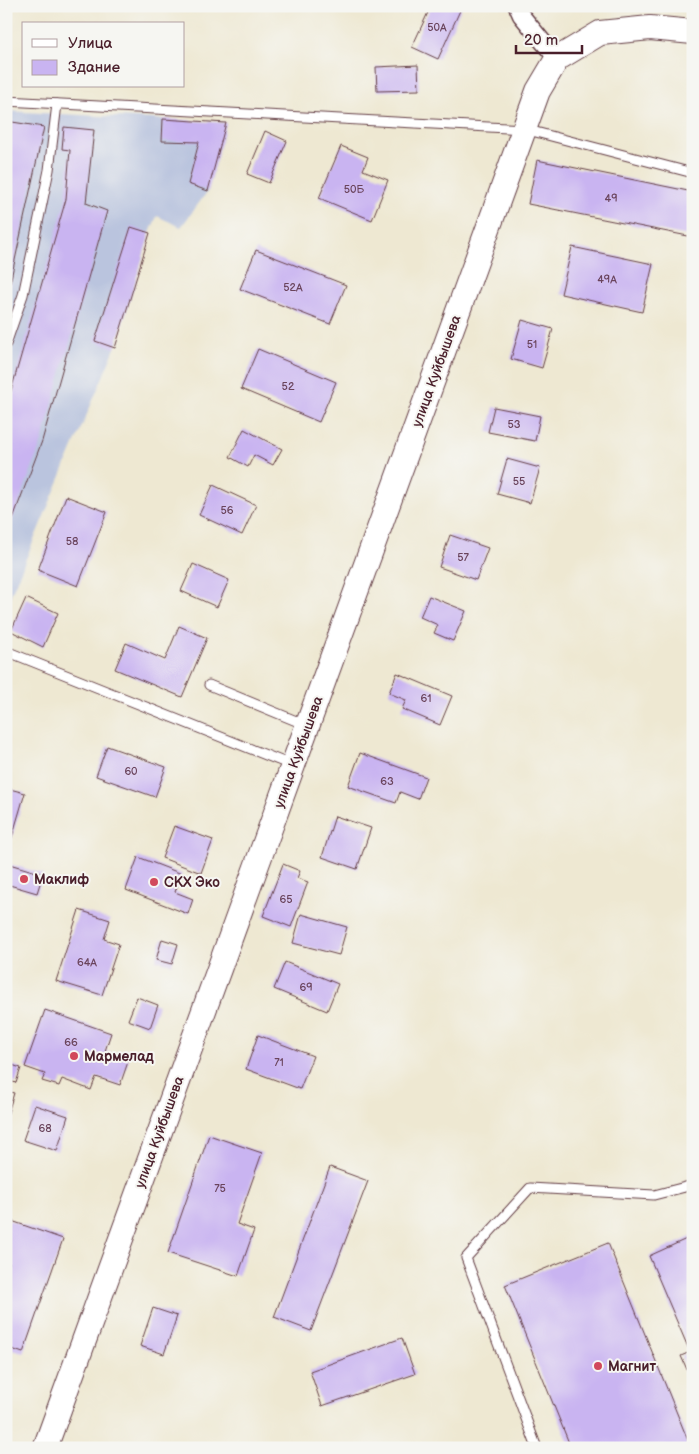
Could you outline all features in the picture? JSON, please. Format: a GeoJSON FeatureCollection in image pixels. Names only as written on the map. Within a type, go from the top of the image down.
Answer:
{"type":"FeatureCollection","features":[{"type":"Feature","properties":{"kind":"street"},"geometry":{"type":"LineString","coordinates":[[517,6],[521,15],[557,59]]}},
{"type":"Feature","properties":{"kind":"street","name":"улица Куйбышева"},"geometry":{"type":"LineString","coordinates":[[45,1448],[538,91],[557,59],[600,33],[650,28],[693,32]]}},
{"type":"Feature","properties":{"kind":"lane"},"geometry":{"type":"LineString","coordinates":[[6,101],[524,129],[693,173]]}},
{"type":"Feature","properties":{"kind":"lane"},"geometry":{"type":"LineString","coordinates":[[6,344],[23,295],[47,179],[57,104]]}},
{"type":"Feature","properties":{"kind":"lane"},"geometry":{"type":"LineString","coordinates":[[6,651],[293,766]]}},
{"type":"Feature","properties":{"kind":"lane"},"geometry":{"type":"LineString","coordinates":[[209,686],[307,725]]}},
{"type":"Feature","properties":{"kind":"lane"},"geometry":{"type":"LineString","coordinates":[[537,1448],[466,1258],[530,1188],[654,1195],[693,1185]]}},
{"type":"Feature","properties":{"kind":"shaded area"},"geometry":{"type":"Polygon","coordinates":[[[6,111],[226,123],[208,191],[181,227],[157,216],[150,233],[115,348],[6,606],[6,111]]]}},
{"type":"Feature","properties":{"kind":"building"},"geometry":{"type":"Polygon","coordinates":[[[431,6],[462,6],[438,59],[412,47],[431,6]]]}},
{"type":"Feature","properties":{"kind":"building"},"geometry":{"type":"Polygon","coordinates":[[[418,65],[419,90],[377,91],[376,67],[418,65]]]}},
{"type":"Feature","properties":{"kind":"building"},"geometry":{"type":"Polygon","coordinates":[[[163,119],[226,123],[208,191],[188,184],[199,142],[162,141],[163,119]]]}},
{"type":"Feature","properties":{"kind":"building"},"geometry":{"type":"Polygon","coordinates":[[[6,121],[44,127],[7,297],[6,296],[6,121]]]}},
{"type":"Feature","properties":{"kind":"building"},"geometry":{"type":"Polygon","coordinates":[[[64,127],[94,130],[86,203],[107,211],[42,441],[6,537],[6,408],[66,199],[70,150],[62,149],[64,127]]]}},
{"type":"Feature","properties":{"kind":"building"},"geometry":{"type":"Polygon","coordinates":[[[265,131],[287,141],[269,183],[247,174],[265,131]]]}},
{"type":"Feature","properties":{"kind":"building"},"geometry":{"type":"Polygon","coordinates":[[[341,146],[368,157],[363,170],[388,180],[372,220],[319,198],[341,146]]]}},
{"type":"Feature","properties":{"kind":"building"},"geometry":{"type":"Polygon","coordinates":[[[537,160],[693,192],[693,237],[528,204],[537,160]]]}},
{"type":"Feature","properties":{"kind":"building"},"geometry":{"type":"Polygon","coordinates":[[[131,227],[150,233],[115,348],[95,341],[131,227]]]}},
{"type":"Feature","properties":{"kind":"building"},"geometry":{"type":"Polygon","coordinates":[[[572,247],[653,264],[642,312],[561,294],[572,247]]]}},
{"type":"Feature","properties":{"kind":"building"},"geometry":{"type":"Polygon","coordinates":[[[256,250],[346,285],[330,324],[240,289],[256,250]]]}},
{"type":"Feature","properties":{"kind":"building"},"geometry":{"type":"Polygon","coordinates":[[[522,320],[553,329],[542,368],[511,359],[522,320]]]}},
{"type":"Feature","properties":{"kind":"building"},"geometry":{"type":"Polygon","coordinates":[[[258,349],[336,382],[319,422],[241,389],[258,349]]]}},
{"type":"Feature","properties":{"kind":"building"},"geometry":{"type":"Polygon","coordinates":[[[494,407],[540,416],[535,441],[488,432],[494,407]]]}},
{"type":"Feature","properties":{"kind":"building"},"geometry":{"type":"Polygon","coordinates":[[[244,429],[282,449],[273,465],[254,455],[248,467],[230,457],[244,429]]]}},
{"type":"Feature","properties":{"kind":"building"},"geometry":{"type":"Polygon","coordinates":[[[507,459],[540,468],[530,503],[497,494],[507,459]]]}},
{"type":"Feature","properties":{"kind":"building"},"geometry":{"type":"Polygon","coordinates":[[[213,485],[256,505],[242,535],[199,515],[213,485]]]}},
{"type":"Feature","properties":{"kind":"building"},"geometry":{"type":"Polygon","coordinates":[[[66,496],[107,512],[78,586],[38,570],[66,496]]]}},
{"type":"Feature","properties":{"kind":"building"},"geometry":{"type":"Polygon","coordinates":[[[450,535],[488,548],[476,580],[439,567],[450,535]]]}},
{"type":"Feature","properties":{"kind":"building"},"geometry":{"type":"Polygon","coordinates":[[[193,564],[229,580],[217,607],[181,591],[193,564]]]}},
{"type":"Feature","properties":{"kind":"building"},"geometry":{"type":"Polygon","coordinates":[[[429,596],[466,611],[453,641],[434,633],[438,625],[420,617],[429,596]]]}},
{"type":"Feature","properties":{"kind":"building"},"geometry":{"type":"Polygon","coordinates":[[[26,598],[58,613],[43,647],[11,631],[26,598]]]}},
{"type":"Feature","properties":{"kind":"building"},"geometry":{"type":"Polygon","coordinates":[[[179,626],[207,638],[182,697],[115,669],[126,643],[165,660],[179,626]]]}},
{"type":"Feature","properties":{"kind":"building"},"geometry":{"type":"Polygon","coordinates":[[[397,673],[452,696],[440,725],[402,709],[406,700],[389,693],[397,673]]]}},
{"type":"Feature","properties":{"kind":"building"},"geometry":{"type":"Polygon","coordinates":[[[107,746],[166,767],[155,797],[96,776],[107,746]]]}},
{"type":"Feature","properties":{"kind":"building"},"geometry":{"type":"Polygon","coordinates":[[[360,753],[426,777],[418,799],[400,792],[396,803],[348,786],[360,753]]]}},
{"type":"Feature","properties":{"kind":"building","name":"Маклиф"},"geometry":{"type":"Polygon","coordinates":[[[6,788],[25,793],[7,854],[6,854],[6,788]]]}},
{"type":"Feature","properties":{"kind":"building"},"geometry":{"type":"Polygon","coordinates":[[[335,816],[371,828],[357,869],[322,857],[335,816]]]}},
{"type":"Feature","properties":{"kind":"building"},"geometry":{"type":"Polygon","coordinates":[[[174,826],[213,840],[201,873],[162,858],[174,826]]]}},
{"type":"Feature","properties":{"kind":"building","name":"СКХ Эко"},"geometry":{"type":"Polygon","coordinates":[[[138,857],[182,874],[175,892],[193,899],[188,914],[126,890],[138,857]]]}},
{"type":"Feature","properties":{"kind":"building","name":"Маклиф"},"geometry":{"type":"Polygon","coordinates":[[[6,863],[43,874],[37,893],[6,884],[6,863]]]}},
{"type":"Feature","properties":{"kind":"building"},"geometry":{"type":"Polygon","coordinates":[[[283,864],[300,871],[297,878],[308,882],[291,927],[263,916],[283,864]]]}},
{"type":"Feature","properties":{"kind":"building"},"geometry":{"type":"Polygon","coordinates":[[[79,910],[110,920],[104,939],[119,944],[102,995],[56,981],[79,910]]]}},
{"type":"Feature","properties":{"kind":"building"},"geometry":{"type":"Polygon","coordinates":[[[301,914],[347,927],[339,955],[293,943],[301,914]]]}},
{"type":"Feature","properties":{"kind":"building"},"geometry":{"type":"Polygon","coordinates":[[[162,939],[178,944],[172,964],[156,960],[162,939]]]}},
{"type":"Feature","properties":{"kind":"building"},"geometry":{"type":"Polygon","coordinates":[[[285,962],[338,984],[327,1011],[274,989],[285,962]]]}},
{"type":"Feature","properties":{"kind":"building"},"geometry":{"type":"Polygon","coordinates":[[[137,997],[158,1005],[150,1028],[128,1020],[137,997]]]}},
{"type":"Feature","properties":{"kind":"building"},"geometry":{"type":"Polygon","coordinates":[[[45,1010],[111,1033],[105,1051],[129,1059],[120,1085],[96,1077],[91,1090],[62,1079],[59,1086],[42,1081],[45,1074],[25,1067],[45,1010]]]}},
{"type":"Feature","properties":{"kind":"building"},"geometry":{"type":"Polygon","coordinates":[[[258,1035],[313,1056],[300,1089],[246,1069],[258,1035]]]}},
{"type":"Feature","properties":{"kind":"building"},"geometry":{"type":"Polygon","coordinates":[[[6,1063],[21,1068],[16,1083],[6,1080],[6,1063]]]}},
{"type":"Feature","properties":{"kind":"building"},"geometry":{"type":"Polygon","coordinates":[[[6,1091],[14,1093],[7,1116],[6,1116],[6,1091]]]}},
{"type":"Feature","properties":{"kind":"building"},"geometry":{"type":"Polygon","coordinates":[[[35,1105],[68,1116],[57,1151],[23,1140],[35,1105]]]}},
{"type":"Feature","properties":{"kind":"building"},"geometry":{"type":"Polygon","coordinates":[[[209,1135],[262,1153],[237,1224],[254,1230],[238,1276],[168,1253],[209,1135]]]}},
{"type":"Feature","properties":{"kind":"building"},"geometry":{"type":"Polygon","coordinates":[[[330,1167],[368,1181],[311,1331],[274,1317],[330,1167]]]}},
{"type":"Feature","properties":{"kind":"building"},"geometry":{"type":"Polygon","coordinates":[[[6,1219],[63,1239],[23,1353],[6,1347],[6,1271],[9,1263],[6,1262],[6,1219]]]}},
{"type":"Feature","properties":{"kind":"building"},"geometry":{"type":"Polygon","coordinates":[[[693,1236],[693,1383],[681,1356],[690,1352],[649,1256],[693,1236]]]}},
{"type":"Feature","properties":{"kind":"building","name":"Магнит"},"geometry":{"type":"Polygon","coordinates":[[[608,1243],[691,1448],[571,1448],[505,1285],[608,1243]]]}},
{"type":"Feature","properties":{"kind":"building"},"geometry":{"type":"Polygon","coordinates":[[[153,1308],[177,1316],[164,1354],[140,1346],[153,1308]]]}},
{"type":"Feature","properties":{"kind":"building"},"geometry":{"type":"Polygon","coordinates":[[[402,1338],[415,1374],[322,1406],[310,1371],[402,1338]]]}},
{"type":"Feature","properties":{"kind":"place","name":"Маклиф"},"geometry":{"type":"Point","coordinates":[24,879]}},
{"type":"Feature","properties":{"kind":"place","name":"СКХ Эко"},"geometry":{"type":"Point","coordinates":[154,882]}},
{"type":"Feature","properties":{"kind":"place","name":"Мармелад"},"geometry":{"type":"Point","coordinates":[74,1056]}},
{"type":"Feature","properties":{"kind":"place","name":"Магнит"},"geometry":{"type":"Point","coordinates":[598,1366]}}]}
